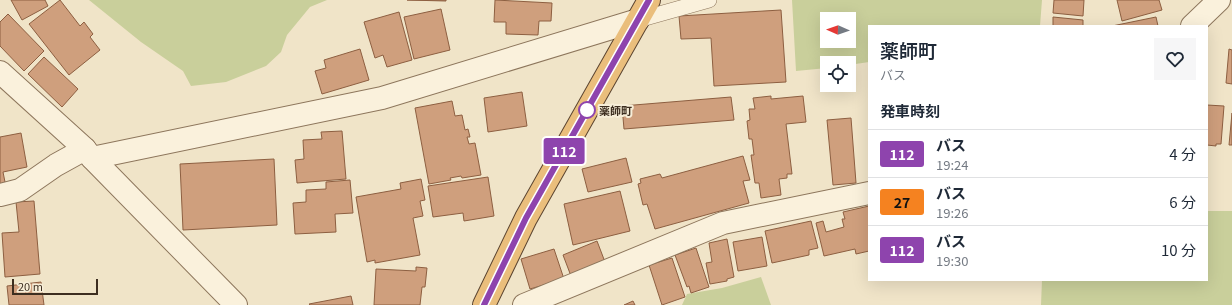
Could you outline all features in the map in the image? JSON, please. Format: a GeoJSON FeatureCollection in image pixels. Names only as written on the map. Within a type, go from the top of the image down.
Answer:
{"type":"FeatureCollection","features":[{"type":"Feature","properties":{"kind":"highway"},"geometry":{"type":"LineString","coordinates":[[484,305],[526,218],[649,0]]}},
{"type":"Feature","properties":{"kind":"street"},"geometry":{"type":"LineString","coordinates":[[1193,25],[1218,0]]}},
{"type":"Feature","properties":{"kind":"street"},"geometry":{"type":"LineString","coordinates":[[0,195],[20,190],[56,165],[88,153],[382,98],[638,20]]}},
{"type":"Feature","properties":{"kind":"street"},"geometry":{"type":"LineString","coordinates":[[0,72],[88,153],[236,305]]}},
{"type":"Feature","properties":{"kind":"street"},"geometry":{"type":"LineString","coordinates":[[524,305],[723,223],[868,193]]}},
{"type":"Feature","properties":{"kind":"lane"},"geometry":{"type":"LineString","coordinates":[[638,20],[709,0]]}},
{"type":"Feature","properties":{"kind":"green space"},"geometry":{"type":"Polygon","coordinates":[[[89,0],[327,0],[310,7],[287,35],[281,52],[266,66],[226,82],[191,86],[183,71],[141,42],[89,0]]]}},
{"type":"Feature","properties":{"kind":"green space"},"geometry":{"type":"Polygon","coordinates":[[[792,0],[1042,0],[1040,25],[868,25],[868,62],[856,64],[856,56],[820,56],[820,69],[796,71],[792,0]]]}},
{"type":"Feature","properties":{"kind":"green space"},"geometry":{"type":"Polygon","coordinates":[[[1208,211],[1232,211],[1232,305],[1041,305],[1042,281],[1208,281],[1208,211]]]}},
{"type":"Feature","properties":{"kind":"green space"},"geometry":{"type":"Polygon","coordinates":[[[761,277],[771,305],[682,305],[687,294],[722,288],[761,277]]]}},
{"type":"Feature","properties":{"kind":"building"},"geometry":{"type":"Polygon","coordinates":[[[11,0],[45,0],[48,6],[22,20],[11,0]]]}},
{"type":"Feature","properties":{"kind":"building"},"geometry":{"type":"Polygon","coordinates":[[[60,0],[80,26],[84,22],[93,34],[90,37],[100,50],[69,75],[29,24],[60,0]]]}},
{"type":"Feature","properties":{"kind":"building"},"geometry":{"type":"Polygon","coordinates":[[[407,0],[446,0],[446,1],[407,0]]]}},
{"type":"Feature","properties":{"kind":"building"},"geometry":{"type":"Polygon","coordinates":[[[495,0],[552,3],[551,21],[539,21],[538,35],[506,34],[506,22],[494,22],[495,0]]]}},
{"type":"Feature","properties":{"kind":"building"},"geometry":{"type":"Polygon","coordinates":[[[1054,0],[1084,0],[1083,16],[1053,13],[1054,0]]]}},
{"type":"Feature","properties":{"kind":"building"},"geometry":{"type":"Polygon","coordinates":[[[1117,0],[1159,0],[1162,10],[1122,21],[1117,0]]]}},
{"type":"Feature","properties":{"kind":"building"},"geometry":{"type":"Polygon","coordinates":[[[441,9],[450,50],[414,59],[404,17],[441,9]]]}},
{"type":"Feature","properties":{"kind":"building"},"geometry":{"type":"Polygon","coordinates":[[[781,10],[786,82],[714,86],[711,38],[681,39],[679,16],[781,10]]]}},
{"type":"Feature","properties":{"kind":"building"},"geometry":{"type":"Polygon","coordinates":[[[399,12],[412,60],[387,67],[383,55],[375,58],[364,22],[399,12]]]}},
{"type":"Feature","properties":{"kind":"building"},"geometry":{"type":"Polygon","coordinates":[[[8,14],[44,51],[24,71],[0,46],[0,22],[8,14]]]}},
{"type":"Feature","properties":{"kind":"building"},"geometry":{"type":"Polygon","coordinates":[[[1053,17],[1083,20],[1083,25],[1053,25],[1053,17]]]}},
{"type":"Feature","properties":{"kind":"building"},"geometry":{"type":"Polygon","coordinates":[[[1156,17],[1158,25],[1117,25],[1156,17]]]}},
{"type":"Feature","properties":{"kind":"building"},"geometry":{"type":"Polygon","coordinates":[[[360,49],[369,80],[322,94],[315,71],[326,68],[324,60],[360,49]]]}},
{"type":"Feature","properties":{"kind":"building"},"geometry":{"type":"Polygon","coordinates":[[[1229,49],[1232,50],[1232,84],[1226,83],[1229,49]]]}},
{"type":"Feature","properties":{"kind":"building"},"geometry":{"type":"Polygon","coordinates":[[[44,57],[78,89],[62,107],[28,74],[44,57]]]}},
{"type":"Feature","properties":{"kind":"building"},"geometry":{"type":"Polygon","coordinates":[[[522,92],[527,126],[488,132],[484,98],[522,92]]]}},
{"type":"Feature","properties":{"kind":"building"},"geometry":{"type":"Polygon","coordinates":[[[771,96],[771,99],[803,96],[806,122],[786,124],[792,174],[787,174],[787,178],[779,179],[781,195],[761,198],[759,183],[755,183],[751,155],[754,155],[752,139],[749,139],[747,121],[750,120],[749,109],[755,109],[753,98],[771,96]]]}},
{"type":"Feature","properties":{"kind":"building"},"geometry":{"type":"Polygon","coordinates":[[[731,97],[734,120],[624,129],[622,106],[731,97]]]}},
{"type":"Feature","properties":{"kind":"building"},"geometry":{"type":"Polygon","coordinates":[[[452,101],[455,116],[462,115],[465,130],[468,129],[470,137],[467,137],[469,144],[475,143],[481,175],[462,178],[461,176],[450,178],[451,180],[429,184],[415,108],[452,101]]]}},
{"type":"Feature","properties":{"kind":"building"},"geometry":{"type":"Polygon","coordinates":[[[1208,105],[1224,106],[1221,144],[1216,144],[1216,146],[1208,145],[1208,105]]]}},
{"type":"Feature","properties":{"kind":"building"},"geometry":{"type":"Polygon","coordinates":[[[1232,113],[1232,145],[1229,145],[1232,113]]]}},
{"type":"Feature","properties":{"kind":"building"},"geometry":{"type":"Polygon","coordinates":[[[851,118],[856,183],[833,185],[827,120],[851,118]]]}},
{"type":"Feature","properties":{"kind":"building"},"geometry":{"type":"Polygon","coordinates":[[[342,131],[346,179],[297,183],[295,160],[304,159],[303,140],[322,139],[321,132],[342,131]]]}},
{"type":"Feature","properties":{"kind":"building"},"geometry":{"type":"Polygon","coordinates":[[[21,133],[27,167],[3,172],[6,187],[0,188],[0,137],[21,133]]]}},
{"type":"Feature","properties":{"kind":"building"},"geometry":{"type":"Polygon","coordinates":[[[743,156],[750,180],[743,181],[749,203],[655,229],[647,204],[643,205],[638,184],[641,183],[640,179],[660,174],[662,178],[743,156]]]}},
{"type":"Feature","properties":{"kind":"building"},"geometry":{"type":"Polygon","coordinates":[[[626,158],[632,182],[588,192],[582,169],[626,158]]]}},
{"type":"Feature","properties":{"kind":"building"},"geometry":{"type":"Polygon","coordinates":[[[274,159],[277,225],[183,230],[180,164],[274,159]]]}},
{"type":"Feature","properties":{"kind":"building"},"geometry":{"type":"Polygon","coordinates":[[[488,177],[494,216],[464,221],[463,213],[433,217],[428,186],[488,177]]]}},
{"type":"Feature","properties":{"kind":"building"},"geometry":{"type":"Polygon","coordinates":[[[421,179],[425,200],[420,201],[423,216],[413,218],[420,255],[375,263],[375,260],[367,262],[356,197],[401,189],[400,183],[421,179]]]}},
{"type":"Feature","properties":{"kind":"building"},"geometry":{"type":"Polygon","coordinates":[[[350,180],[353,213],[335,214],[336,232],[295,234],[293,203],[306,202],[306,190],[326,189],[326,182],[350,180]]]}},
{"type":"Feature","properties":{"kind":"building"},"geometry":{"type":"Polygon","coordinates":[[[620,191],[630,231],[573,245],[564,204],[620,191]]]}},
{"type":"Feature","properties":{"kind":"building"},"geometry":{"type":"Polygon","coordinates":[[[34,201],[40,274],[5,277],[2,233],[19,232],[16,202],[34,201]]]}},
{"type":"Feature","properties":{"kind":"building"},"geometry":{"type":"Polygon","coordinates":[[[868,206],[868,251],[856,254],[855,249],[824,256],[816,223],[823,221],[826,232],[844,227],[842,219],[845,219],[843,212],[868,206]]]}},
{"type":"Feature","properties":{"kind":"building"},"geometry":{"type":"Polygon","coordinates":[[[811,221],[818,248],[809,250],[809,255],[772,263],[765,231],[811,221]]]}},
{"type":"Feature","properties":{"kind":"building"},"geometry":{"type":"Polygon","coordinates":[[[762,237],[767,266],[738,271],[733,242],[762,237]]]}},
{"type":"Feature","properties":{"kind":"building"},"geometry":{"type":"Polygon","coordinates":[[[727,239],[734,277],[727,279],[727,281],[710,284],[706,263],[712,262],[709,243],[727,239]]]}},
{"type":"Feature","properties":{"kind":"building"},"geometry":{"type":"Polygon","coordinates":[[[597,241],[605,262],[571,276],[563,255],[597,241]]]}},
{"type":"Feature","properties":{"kind":"building"},"geometry":{"type":"Polygon","coordinates":[[[696,248],[709,287],[691,293],[689,286],[687,287],[675,255],[696,248]]]}},
{"type":"Feature","properties":{"kind":"building"},"geometry":{"type":"Polygon","coordinates":[[[554,249],[564,279],[530,289],[521,259],[554,249]]]}},
{"type":"Feature","properties":{"kind":"building"},"geometry":{"type":"Polygon","coordinates":[[[672,258],[685,297],[662,305],[649,265],[672,258]]]}},
{"type":"Feature","properties":{"kind":"building"},"geometry":{"type":"Polygon","coordinates":[[[416,267],[427,268],[425,287],[422,287],[420,305],[374,305],[376,269],[416,271],[416,267]]]}},
{"type":"Feature","properties":{"kind":"building"},"geometry":{"type":"Polygon","coordinates":[[[41,282],[44,305],[9,305],[7,286],[41,282]]]}},
{"type":"Feature","properties":{"kind":"building"},"geometry":{"type":"Polygon","coordinates":[[[351,296],[353,305],[309,304],[351,296]]]}},
{"type":"Feature","properties":{"kind":"building"},"geometry":{"type":"Polygon","coordinates":[[[633,301],[635,305],[624,305],[633,301]]]}},
{"type":"Feature","properties":{"kind":"bus line","name":"112"},"geometry":{"type":"LineString","coordinates":[[484,305],[526,218],[649,0]]}},
{"type":"Feature","properties":{"kind":"place","name":"薬師町"},"geometry":{"type":"Point","coordinates":[587,110]}}]}
